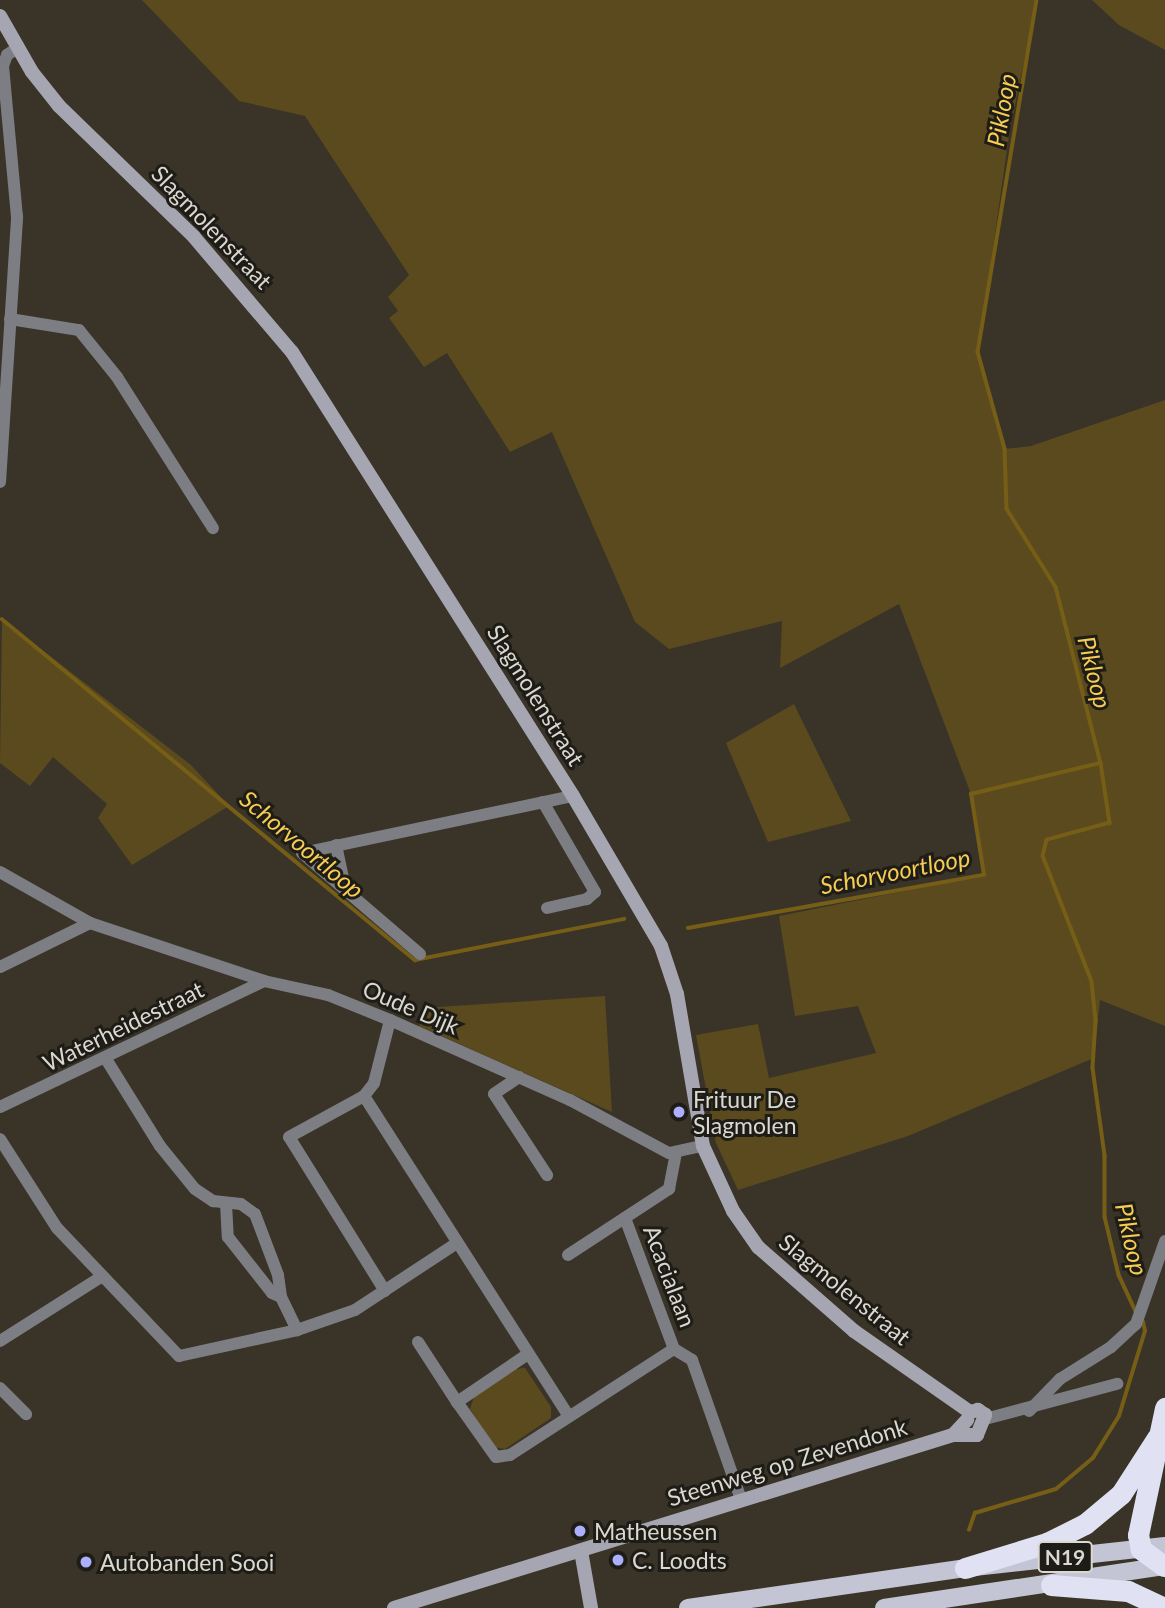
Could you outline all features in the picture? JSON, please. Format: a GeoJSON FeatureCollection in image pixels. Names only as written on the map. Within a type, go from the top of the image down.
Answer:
{"type":"FeatureCollection","features":[{"type":"Feature","properties":{"kind":"highway"},"geometry":{"type":"LineString","coordinates":[[1165,1408],[1142,1501],[1138,1535],[1141,1549],[1165,1559]]}},
{"type":"Feature","properties":{"kind":"highway"},"geometry":{"type":"LineString","coordinates":[[965,1568],[1047,1544],[1085,1524],[1121,1494],[1157,1438]]}},
{"type":"Feature","properties":{"kind":"highway"},"geometry":{"type":"LineString","coordinates":[[1051,1585],[1128,1591],[1164,1608]]}},
{"type":"Feature","properties":{"kind":"main road","name":"N19"},"geometry":{"type":"LineString","coordinates":[[688,1608],[965,1568],[1141,1549]]}},
{"type":"Feature","properties":{"kind":"main road","name":"N19"},"geometry":{"type":"LineString","coordinates":[[884,1608],[1051,1585],[1165,1559]]}},
{"type":"Feature","properties":{"kind":"street","name":"Slagmolenstraat"},"geometry":{"type":"LineString","coordinates":[[0,16],[17,48],[59,106],[194,237],[278,333],[573,796],[661,946],[677,994],[704,1146],[733,1211],[783,1272],[854,1331],[976,1419]]}},
{"type":"Feature","properties":{"kind":"street"},"geometry":{"type":"LineString","coordinates":[[0,482],[7,315],[17,217],[3,66],[6,55],[17,48]]}},
{"type":"Feature","properties":{"kind":"street"},"geometry":{"type":"LineString","coordinates":[[7,315],[79,330],[117,377],[213,528]]}},
{"type":"Feature","properties":{"kind":"street"},"geometry":{"type":"LineString","coordinates":[[420,954],[302,853],[573,796]]}},
{"type":"Feature","properties":{"kind":"street"},"geometry":{"type":"LineString","coordinates":[[543,802],[595,892],[587,899],[547,908]]}},
{"type":"Feature","properties":{"kind":"street"},"geometry":{"type":"LineString","coordinates":[[335,845],[344,878]]}},
{"type":"Feature","properties":{"kind":"street","name":"Oude Dijk"},"geometry":{"type":"LineString","coordinates":[[0,872],[90,923],[264,981],[328,995],[390,1020],[519,1077],[677,1154]]}},
{"type":"Feature","properties":{"kind":"street"},"geometry":{"type":"LineString","coordinates":[[0,967],[90,923]]}},
{"type":"Feature","properties":{"kind":"street","name":"Waterheidestraat"},"geometry":{"type":"LineString","coordinates":[[0,1107],[106,1059],[264,981]]}},
{"type":"Feature","properties":{"kind":"street"},"geometry":{"type":"LineString","coordinates":[[385,1291],[289,1137],[365,1097],[374,1083],[390,1020]]}},
{"type":"Feature","properties":{"kind":"street"},"geometry":{"type":"LineString","coordinates":[[106,1059],[160,1146],[195,1189],[226,1203],[241,1204],[255,1214],[278,1275],[281,1297],[297,1330]]}},
{"type":"Feature","properties":{"kind":"street"},"geometry":{"type":"LineString","coordinates":[[519,1077],[494,1094],[547,1175]]}},
{"type":"Feature","properties":{"kind":"street"},"geometry":{"type":"LineString","coordinates":[[365,1097],[569,1416]]}},
{"type":"Feature","properties":{"kind":"street"},"geometry":{"type":"LineString","coordinates":[[0,1139],[57,1228],[179,1356],[188,1357],[297,1330],[355,1310],[457,1243]]}},
{"type":"Feature","properties":{"kind":"street"},"geometry":{"type":"LineString","coordinates":[[677,1154],[704,1146]]}},
{"type":"Feature","properties":{"kind":"street","name":"Acacialaan"},"geometry":{"type":"LineString","coordinates":[[568,1255],[669,1189],[677,1154]]}},
{"type":"Feature","properties":{"kind":"street"},"geometry":{"type":"LineString","coordinates":[[226,1203],[228,1237],[272,1293],[281,1297]]}},
{"type":"Feature","properties":{"kind":"street","name":"Acacialaan"},"geometry":{"type":"LineString","coordinates":[[625,1218],[674,1349],[692,1360],[741,1499]]}},
{"type":"Feature","properties":{"kind":"street"},"geometry":{"type":"LineString","coordinates":[[1029,1411],[1034,1401],[1060,1379],[1111,1347],[1136,1324],[1165,1241]]}},
{"type":"Feature","properties":{"kind":"street"},"geometry":{"type":"LineString","coordinates":[[0,1341],[101,1277]]}},
{"type":"Feature","properties":{"kind":"street","name":"Acacialaan"},"geometry":{"type":"LineString","coordinates":[[418,1342],[496,1457],[510,1455],[674,1349]]}},
{"type":"Feature","properties":{"kind":"street"},"geometry":{"type":"LineString","coordinates":[[457,1402],[528,1354]]}},
{"type":"Feature","properties":{"kind":"street"},"geometry":{"type":"LineString","coordinates":[[976,1419],[1029,1411],[1117,1384]]}},
{"type":"Feature","properties":{"kind":"street"},"geometry":{"type":"LineString","coordinates":[[0,1388],[26,1413]]}},
{"type":"Feature","properties":{"kind":"street","name":"Steenweg op Zevendonk"},"geometry":{"type":"LineString","coordinates":[[394,1608],[953,1435],[976,1419]]}},
{"type":"Feature","properties":{"kind":"street"},"geometry":{"type":"LineString","coordinates":[[581,1551],[591,1608]]}},
{"type":"Feature","properties":{"kind":"shaded area"},"geometry":{"type":"Polygon","coordinates":[[[142,0],[1037,0],[1010,129],[978,352],[1005,449],[1031,446],[1165,400],[1165,1026],[1100,1000],[1094,1058],[908,1136],[738,1190],[716,1143],[696,1035],[758,1024],[769,1078],[876,1053],[858,1006],[795,1016],[779,916],[984,875],[971,794],[899,604],[780,668],[782,621],[669,649],[635,622],[552,432],[510,452],[447,353],[424,367],[389,318],[398,311],[388,297],[409,275],[305,116],[239,101],[142,0]]]}},
{"type":"Feature","properties":{"kind":"shaded area"},"geometry":{"type":"Polygon","coordinates":[[[1092,0],[1165,0],[1165,50],[1119,25],[1092,0]]]}},
{"type":"Feature","properties":{"kind":"shaded area"},"geometry":{"type":"Polygon","coordinates":[[[2,619],[191,765],[229,806],[132,865],[98,818],[107,804],[53,757],[30,786],[0,763],[2,619]]]}},
{"type":"Feature","properties":{"kind":"shaded area"},"geometry":{"type":"Polygon","coordinates":[[[794,704],[851,821],[768,842],[726,743],[794,704]]]}},
{"type":"Feature","properties":{"kind":"shaded area"},"geometry":{"type":"Polygon","coordinates":[[[605,996],[612,1112],[419,1026],[423,1008],[605,996]]]}},
{"type":"Feature","properties":{"kind":"shaded area"},"geometry":{"type":"Polygon","coordinates":[[[525,1368],[551,1407],[551,1418],[505,1449],[493,1447],[470,1409],[474,1397],[515,1369],[525,1368]]]}},
{"type":"Feature","properties":{"kind":"waterway","name":"Pikloop"},"geometry":{"type":"LineString","coordinates":[[1037,0],[978,352],[1005,449],[1007,509],[1056,587],[1101,763],[1110,823],[1047,840],[1043,856],[1092,982],[1096,1021],[1093,1068],[1105,1156],[1105,1217],[1119,1275],[1136,1311]]}},
{"type":"Feature","properties":{"kind":"waterway","name":"Schorvoortloop"},"geometry":{"type":"LineString","coordinates":[[2,619],[415,960],[624,919]]}},
{"type":"Feature","properties":{"kind":"waterway","name":"Schorvoortloop"},"geometry":{"type":"LineString","coordinates":[[688,928],[984,875],[971,794],[1100,763]]}},
{"type":"Feature","properties":{"kind":"waterway","name":"Pikloop"},"geometry":{"type":"LineString","coordinates":[[969,1530],[975,1513],[1056,1489],[1093,1458],[1119,1416],[1145,1331],[1143,1322]]}},
{"type":"Feature","properties":{"kind":"place","name":"Frituur De Slagmolen"},"geometry":{"type":"Point","coordinates":[679,1112]}},
{"type":"Feature","properties":{"kind":"place","name":"Matheussen"},"geometry":{"type":"Point","coordinates":[580,1531]}},
{"type":"Feature","properties":{"kind":"place","name":"C. Loodts"},"geometry":{"type":"Point","coordinates":[618,1560]}},
{"type":"Feature","properties":{"kind":"place","name":"Autobanden Sooi"},"geometry":{"type":"Point","coordinates":[86,1562]}}]}
